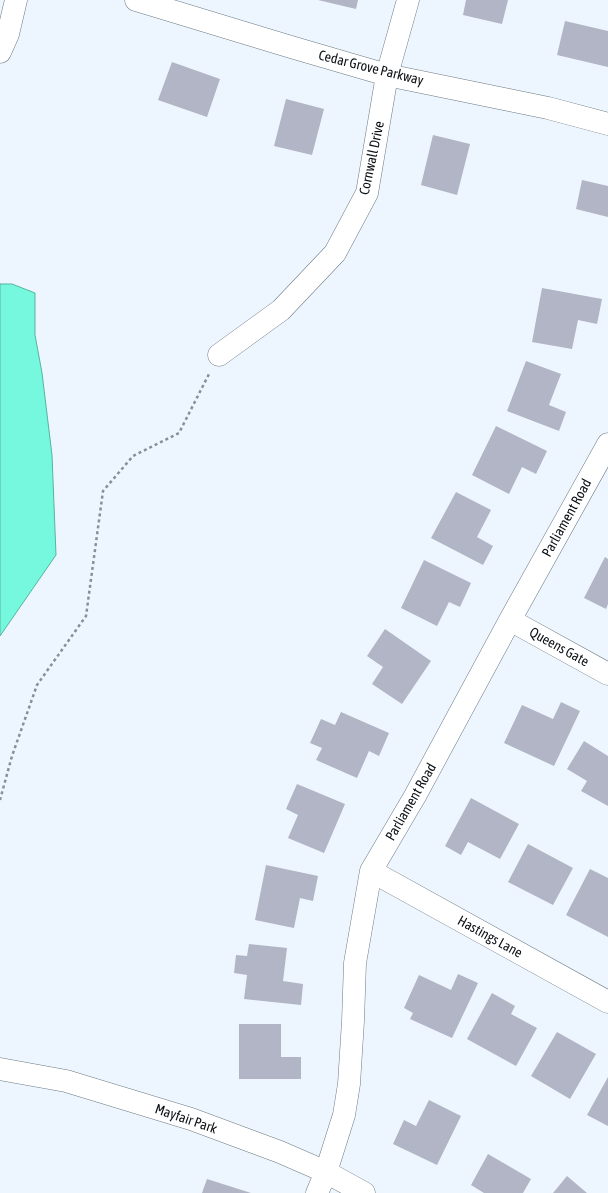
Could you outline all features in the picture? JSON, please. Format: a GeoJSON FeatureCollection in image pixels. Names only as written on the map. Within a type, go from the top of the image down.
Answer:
{"type":"FeatureCollection","features":[{"type":"Feature","properties":{"kind":"street"},"geometry":{"type":"LineString","coordinates":[[0,52],[8,34],[16,0]]}},
{"type":"Feature","properties":{"kind":"street","name":"Cedar Grove Parkway"},"geometry":{"type":"LineString","coordinates":[[136,0],[212,24],[388,75],[548,108],[608,124]]}},
{"type":"Feature","properties":{"kind":"street","name":"Cornwall Drive"},"geometry":{"type":"LineString","coordinates":[[219,354],[281,310],[335,253],[367,193],[388,75],[408,0]]}},
{"type":"Feature","properties":{"kind":"street","name":"Parliament Road"},"geometry":{"type":"LineString","coordinates":[[317,1193],[326,1172],[344,1115],[349,1084],[355,963],[371,871],[415,796],[510,620],[608,444]]}},
{"type":"Feature","properties":{"kind":"street","name":"Queens Gate"},"geometry":{"type":"LineString","coordinates":[[510,620],[608,674]]}},
{"type":"Feature","properties":{"kind":"street","name":"Hastings Lane"},"geometry":{"type":"LineString","coordinates":[[371,871],[608,1002]]}},
{"type":"Feature","properties":{"kind":"street","name":"Mayfair Park"},"geometry":{"type":"LineString","coordinates":[[0,1069],[66,1081],[191,1119],[280,1152],[326,1172],[364,1193]]}},
{"type":"Feature","properties":{"kind":"path"},"geometry":{"type":"LineString","coordinates":[[0,800],[12,756],[37,685],[86,616],[103,491],[133,456],[179,433],[219,354]]}},
{"type":"Feature","properties":{"kind":"shaded area"},"geometry":{"type":"Polygon","coordinates":[[[0,284],[12,284],[35,293],[35,335],[42,373],[52,455],[56,555],[0,636],[0,284]]]}},
{"type":"Feature","properties":{"kind":"building"},"geometry":{"type":"Polygon","coordinates":[[[318,0],[358,0],[356,9],[318,0]]]}},
{"type":"Feature","properties":{"kind":"building"},"geometry":{"type":"Polygon","coordinates":[[[466,0],[508,0],[502,24],[463,15],[466,0]]]}},
{"type":"Feature","properties":{"kind":"building"},"geometry":{"type":"Polygon","coordinates":[[[565,21],[608,31],[608,67],[557,55],[565,21]]]}},
{"type":"Feature","properties":{"kind":"building"},"geometry":{"type":"Polygon","coordinates":[[[172,62],[220,79],[207,117],[158,100],[172,62]]]}},
{"type":"Feature","properties":{"kind":"building"},"geometry":{"type":"Polygon","coordinates":[[[286,99],[324,109],[312,155],[274,146],[286,99]]]}},
{"type":"Feature","properties":{"kind":"building"},"geometry":{"type":"Polygon","coordinates":[[[433,135],[470,144],[457,195],[421,185],[433,135]]]}},
{"type":"Feature","properties":{"kind":"building"},"geometry":{"type":"Polygon","coordinates":[[[582,180],[608,186],[608,217],[576,209],[582,180]]]}},
{"type":"Feature","properties":{"kind":"building"},"geometry":{"type":"Polygon","coordinates":[[[542,288],[602,299],[597,324],[578,320],[572,349],[532,342],[542,288]]]}},
{"type":"Feature","properties":{"kind":"building"},"geometry":{"type":"Polygon","coordinates":[[[526,361],[561,374],[549,405],[566,412],[559,431],[507,411],[526,361]]]}},
{"type":"Feature","properties":{"kind":"building"},"geometry":{"type":"Polygon","coordinates":[[[496,426],[547,451],[536,474],[522,467],[509,494],[472,475],[496,426]]]}},
{"type":"Feature","properties":{"kind":"building"},"geometry":{"type":"Polygon","coordinates":[[[456,492],[491,510],[477,537],[493,546],[483,565],[431,538],[456,492]]]}},
{"type":"Feature","properties":{"kind":"building"},"geometry":{"type":"Polygon","coordinates":[[[605,557],[608,559],[608,604],[606,609],[584,598],[605,557]]]}},
{"type":"Feature","properties":{"kind":"building"},"geometry":{"type":"Polygon","coordinates":[[[424,560],[471,583],[460,607],[449,602],[437,626],[401,608],[424,560]]]}},
{"type":"Feature","properties":{"kind":"building"},"geometry":{"type":"Polygon","coordinates":[[[385,629],[431,661],[402,704],[372,684],[383,667],[367,656],[385,629]]]}},
{"type":"Feature","properties":{"kind":"building"},"geometry":{"type":"Polygon","coordinates":[[[561,702],[580,711],[554,766],[504,743],[522,705],[553,719],[561,702]]]}},
{"type":"Feature","properties":{"kind":"building"},"geometry":{"type":"Polygon","coordinates":[[[341,712],[389,733],[379,756],[369,751],[357,778],[316,760],[322,748],[310,743],[321,719],[335,725],[341,712]]]}},
{"type":"Feature","properties":{"kind":"building"},"geometry":{"type":"Polygon","coordinates":[[[584,741],[608,756],[608,806],[581,791],[587,781],[567,769],[584,741]]]}},
{"type":"Feature","properties":{"kind":"building"},"geometry":{"type":"Polygon","coordinates":[[[297,784],[345,804],[324,853],[288,838],[298,815],[286,809],[297,784]]]}},
{"type":"Feature","properties":{"kind":"building"},"geometry":{"type":"Polygon","coordinates":[[[471,798],[519,824],[500,859],[468,842],[461,855],[445,846],[471,798]]]}},
{"type":"Feature","properties":{"kind":"building"},"geometry":{"type":"Polygon","coordinates":[[[528,844],[573,868],[553,905],[508,882],[528,844]]]}},
{"type":"Feature","properties":{"kind":"building"},"geometry":{"type":"Polygon","coordinates":[[[266,865],[318,876],[313,901],[300,898],[294,928],[255,920],[266,865]]]}},
{"type":"Feature","properties":{"kind":"building"},"geometry":{"type":"Polygon","coordinates":[[[590,869],[608,878],[608,937],[566,915],[590,869]]]}},
{"type":"Feature","properties":{"kind":"building"},"geometry":{"type":"Polygon","coordinates":[[[249,944],[287,948],[283,981],[303,984],[301,1005],[244,999],[247,975],[234,973],[236,955],[247,956],[249,944]]]}},
{"type":"Feature","properties":{"kind":"building"},"geometry":{"type":"Polygon","coordinates":[[[458,974],[478,983],[452,1038],[410,1019],[413,1013],[404,1008],[419,975],[451,990],[458,974]]]}},
{"type":"Feature","properties":{"kind":"building"},"geometry":{"type":"Polygon","coordinates":[[[492,993],[515,1006],[511,1014],[537,1028],[516,1066],[467,1039],[492,993]]]}},
{"type":"Feature","properties":{"kind":"building"},"geometry":{"type":"Polygon","coordinates":[[[239,1024],[281,1024],[281,1057],[301,1057],[301,1079],[239,1079],[239,1024]]]}},
{"type":"Feature","properties":{"kind":"building"},"geometry":{"type":"Polygon","coordinates":[[[557,1032],[596,1054],[570,1099],[531,1076],[557,1032]]]}},
{"type":"Feature","properties":{"kind":"building"},"geometry":{"type":"Polygon","coordinates":[[[608,1077],[608,1126],[587,1115],[608,1077]]]}},
{"type":"Feature","properties":{"kind":"building"},"geometry":{"type":"Polygon","coordinates":[[[429,1100],[461,1116],[437,1165],[393,1144],[404,1120],[416,1126],[429,1100]]]}},
{"type":"Feature","properties":{"kind":"building"},"geometry":{"type":"Polygon","coordinates":[[[488,1154],[531,1179],[523,1193],[484,1193],[471,1185],[488,1154]]]}},
{"type":"Feature","properties":{"kind":"building"},"geometry":{"type":"Polygon","coordinates":[[[567,1176],[587,1193],[553,1193],[567,1176]]]}},
{"type":"Feature","properties":{"kind":"building"},"geometry":{"type":"Polygon","coordinates":[[[207,1179],[251,1193],[202,1193],[207,1179]]]}}]}
